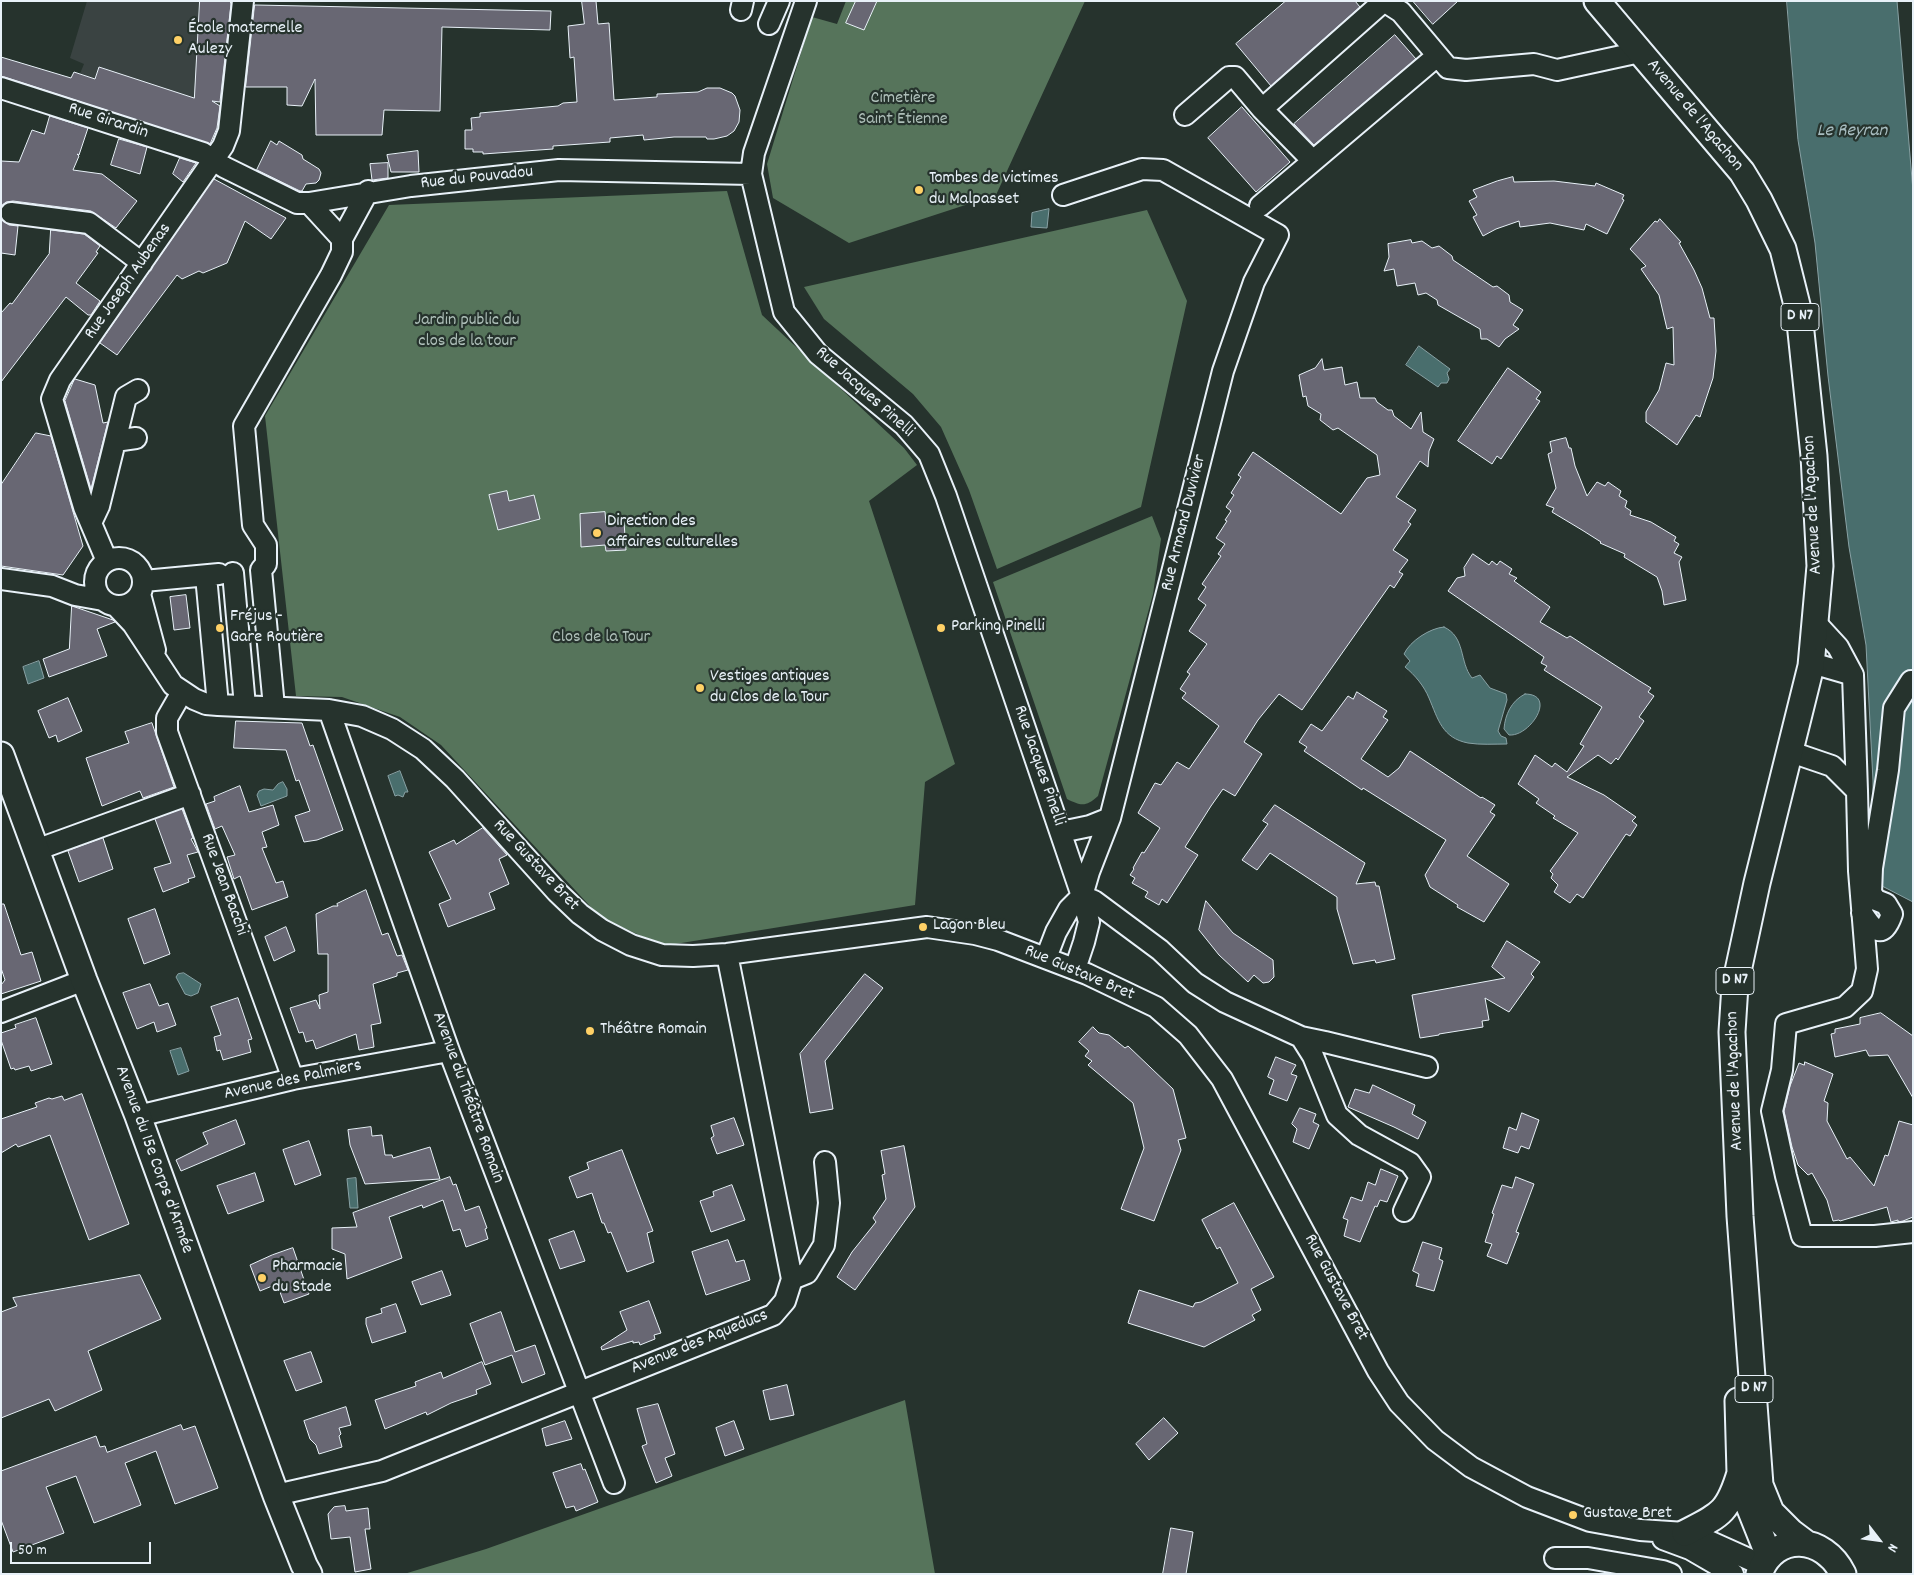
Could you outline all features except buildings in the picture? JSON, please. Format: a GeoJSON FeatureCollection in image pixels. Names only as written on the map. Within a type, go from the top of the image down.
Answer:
{"type":"FeatureCollection","features":[{"type":"Feature","properties":{"kind":"main road","name":"Avenue de l'Agachon"},"geometry":{"type":"LineString","coordinates":[[1597,1],[1742,172],[1759,200],[1783,249],[1799,313],[1814,456],[1820,566],[1811,666],[1757,883],[1734,985],[1732,1032],[1740,1216],[1760,1485],[1770,1512],[1807,1544],[1818,1547],[1828,1553],[1838,1563],[1843,1574]]}},
{"type":"Feature","properties":{"kind":"main road","name":"Avenue du 15e Corps d'Armée"},"geometry":{"type":"LineString","coordinates":[[1,755],[84,980],[138,1116],[276,1495],[306,1571]]}},
{"type":"Feature","properties":{"kind":"main road","name":"Avenue de l'Agachon"},"geometry":{"type":"LineString","coordinates":[[1740,1216],[1737,1352],[1740,1473],[1764,1565]]}},
{"type":"Feature","properties":{"kind":"main road"},"geometry":{"type":"LineString","coordinates":[[1685,1533],[1719,1515],[1734,1493],[1740,1473]]}},
{"type":"Feature","properties":{"kind":"main road"},"geometry":{"type":"LineString","coordinates":[[1764,1565],[1780,1548],[1794,1544],[1807,1544]]}},
{"type":"Feature","properties":{"kind":"street","name":"Rue Joseph Aubenas"},"geometry":{"type":"LineString","coordinates":[[102,568],[91,524],[84,508],[52,399],[60,380],[223,146],[229,131],[243,1]]}},
{"type":"Feature","properties":{"kind":"street"},"geometry":{"type":"LineString","coordinates":[[769,24],[779,1]]}},
{"type":"Feature","properties":{"kind":"street","name":"Rue Jacques Pinelli"},"geometry":{"type":"LineString","coordinates":[[806,1],[754,153],[751,174],[784,312],[818,354],[904,424],[929,454],[946,496],[1082,896],[1089,922],[1075,969]]}},
{"type":"Feature","properties":{"kind":"street"},"geometry":{"type":"LineString","coordinates":[[1262,109],[1384,1],[1401,12],[1448,68],[1466,70],[1534,64],[1558,70],[1640,52]]}},
{"type":"Feature","properties":{"kind":"street"},"geometry":{"type":"LineString","coordinates":[[1260,206],[1436,56]]}},
{"type":"Feature","properties":{"kind":"street"},"geometry":{"type":"LineString","coordinates":[[1185,116],[1229,78],[1235,77],[1262,109],[1313,161]]}},
{"type":"Feature","properties":{"kind":"street","name":"Rue Girardin"},"geometry":{"type":"LineString","coordinates":[[1,88],[203,153],[214,160]]}},
{"type":"Feature","properties":{"kind":"street","name":"Rue du Pouvadou"},"geometry":{"type":"LineString","coordinates":[[214,160],[224,167],[297,203],[309,203],[368,192],[559,170],[751,174]]}},
{"type":"Feature","properties":{"kind":"street","name":"Rue Armand Duvivier"},"geometry":{"type":"LineString","coordinates":[[1063,195],[1142,169],[1163,170],[1278,235],[1254,282],[1223,371],[1110,818],[1082,896]]}},
{"type":"Feature","properties":{"kind":"street"},"geometry":{"type":"LineString","coordinates":[[274,707],[263,567],[266,545],[253,525],[244,426],[331,275],[342,252],[342,239],[368,192]]}},
{"type":"Feature","properties":{"kind":"street"},"geometry":{"type":"LineString","coordinates":[[309,203],[342,239]]}},
{"type":"Feature","properties":{"kind":"street"},"geometry":{"type":"LineString","coordinates":[[11,213],[89,224],[142,263]]}},
{"type":"Feature","properties":{"kind":"street"},"geometry":{"type":"LineString","coordinates":[[91,524],[99,506],[126,398],[138,390]]}},
{"type":"Feature","properties":{"kind":"street"},"geometry":{"type":"LineString","coordinates":[[115,441],[136,438]]}},
{"type":"Feature","properties":{"kind":"street"},"geometry":{"type":"LineString","coordinates":[[1,578],[52,586],[75,595],[110,603],[132,603],[142,588],[139,568],[128,559],[121,558],[73,582],[52,586]]}},
{"type":"Feature","properties":{"kind":"street"},"geometry":{"type":"LineString","coordinates":[[142,588],[263,567]]}},
{"type":"Feature","properties":{"kind":"street"},"geometry":{"type":"LineString","coordinates":[[102,568],[97,590],[110,603]]}},
{"type":"Feature","properties":{"kind":"street"},"geometry":{"type":"LineString","coordinates":[[233,573],[245,706]]}},
{"type":"Feature","properties":{"kind":"street"},"geometry":{"type":"LineString","coordinates":[[206,576],[218,705]]}},
{"type":"Feature","properties":{"kind":"street","name":"Rue Gustave Bret"},"geometry":{"type":"LineString","coordinates":[[142,588],[158,660]]}},
{"type":"Feature","properties":{"kind":"street","name":"Rue Gustave Bret"},"geometry":{"type":"LineString","coordinates":[[110,603],[133,624],[173,685],[182,692],[206,704],[329,710],[362,716],[392,729],[423,749],[455,779],[556,892],[580,914],[602,930],[631,945],[662,954],[693,956],[727,954],[923,927],[975,934],[1046,958],[1075,969],[1156,1007],[1188,1034],[1222,1079],[1378,1371],[1399,1404],[1435,1440],[1471,1467],[1527,1498],[1590,1521],[1640,1530],[1685,1533],[1704,1539],[1764,1565]]}},
{"type":"Feature","properties":{"kind":"street"},"geometry":{"type":"LineString","coordinates":[[1815,622],[1838,647],[1853,675],[1862,914],[1867,969],[1862,991],[1845,1008],[1786,1024],[1782,1070],[1772,1111],[1786,1176],[1802,1236],[1875,1236],[1913,1232]]}},
{"type":"Feature","properties":{"kind":"street"},"geometry":{"type":"LineString","coordinates":[[1811,666],[1822,666],[1853,675]]}},
{"type":"Feature","properties":{"kind":"street"},"geometry":{"type":"LineString","coordinates":[[1862,914],[1871,928],[1875,930],[1882,930],[1888,925],[1892,914],[1886,904],[1876,900],[1871,893],[1872,868],[1888,770],[1894,708],[1911,681],[1913,681]]}},
{"type":"Feature","properties":{"kind":"street","name":"Rue Jean Bacchi"},"geometry":{"type":"LineString","coordinates":[[182,692],[167,718],[167,732],[293,1079]]}},
{"type":"Feature","properties":{"kind":"street","name":"Avenue du Théâtre Romain"},"geometry":{"type":"LineString","coordinates":[[329,710],[449,1050],[614,1483]]}},
{"type":"Feature","properties":{"kind":"street"},"geometry":{"type":"LineString","coordinates":[[1791,752],[1832,766],[1857,791]]}},
{"type":"Feature","properties":{"kind":"street"},"geometry":{"type":"LineString","coordinates":[[36,850],[190,794]]}},
{"type":"Feature","properties":{"kind":"street"},"geometry":{"type":"LineString","coordinates":[[1061,832],[1090,826],[1110,818]]}},
{"type":"Feature","properties":{"kind":"street"},"geometry":{"type":"LineString","coordinates":[[1046,958],[1061,924],[1070,909],[1082,896],[1094,902],[1160,950],[1195,983],[1225,1002],[1301,1038],[1427,1067]]}},
{"type":"Feature","properties":{"kind":"street"},"geometry":{"type":"LineString","coordinates":[[727,954],[792,1279],[807,1273],[824,1244],[829,1203],[825,1162]]}},
{"type":"Feature","properties":{"kind":"street"},"geometry":{"type":"LineString","coordinates":[[1,1012],[84,980]]}},
{"type":"Feature","properties":{"kind":"street"},"geometry":{"type":"LineString","coordinates":[[1301,1038],[1314,1056],[1337,1115],[1359,1135],[1410,1162],[1420,1177],[1404,1211]]}},
{"type":"Feature","properties":{"kind":"street","name":"Avenue des Palmiers"},"geometry":{"type":"LineString","coordinates":[[138,1116],[293,1079],[449,1050]]}},
{"type":"Feature","properties":{"kind":"street","name":"Avenue des Aqueducs"},"geometry":{"type":"LineString","coordinates":[[276,1495],[382,1471],[772,1315],[785,1301],[792,1279]]}},
{"type":"Feature","properties":{"kind":"street","name":"Rue Gustave Bret"},"geometry":{"type":"LineString","coordinates":[[1640,1530],[1690,1549],[1733,1574]]}},
{"type":"Feature","properties":{"kind":"street"},"geometry":{"type":"LineString","coordinates":[[1555,1558],[1588,1558],[1670,1574]]}},
{"type":"Feature","properties":{"kind":"shaded area"},"geometry":{"type":"Polygon","coordinates":[[[87,1],[226,1],[216,124],[79,76],[84,64],[70,58],[87,1]]]}},
{"type":"Feature","properties":{"kind":"green space","name":"Cimetière Saint Étienne"},"geometry":{"type":"Polygon","coordinates":[[[846,1],[1085,1],[996,195],[849,243],[773,198],[767,164],[812,17],[837,24],[846,1]]]}},
{"type":"Feature","properties":{"kind":"green space"},"geometry":{"type":"Polygon","coordinates":[[[727,191],[762,315],[904,448],[917,465],[869,501],[955,764],[925,782],[915,905],[663,946],[600,917],[441,745],[400,717],[342,697],[296,696],[265,416],[389,205],[727,191]]]}},
{"type":"Feature","properties":{"kind":"green space"},"geometry":{"type":"Polygon","coordinates":[[[1147,210],[1187,301],[1141,507],[997,569],[969,490],[941,427],[913,394],[824,319],[804,287],[1147,210]]]}},
{"type":"Feature","properties":{"kind":"green space"},"geometry":{"type":"Polygon","coordinates":[[[1152,516],[1161,539],[1153,594],[1098,796],[1087,804],[1076,803],[1067,799],[993,582],[1152,516]]]}},
{"type":"Feature","properties":{"kind":"green space"},"geometry":{"type":"Polygon","coordinates":[[[905,1400],[935,1574],[404,1574],[486,1549],[905,1400]]]}},
{"type":"Feature","properties":{"kind":"water","name":"Le Reyran"},"geometry":{"type":"Polygon","coordinates":[[[1787,1],[1897,1],[1913,191],[1913,902],[1882,886],[1873,846],[1873,781],[1866,645],[1849,547],[1828,376],[1815,243],[1798,140],[1787,1]]]}},
{"type":"Feature","properties":{"kind":"water"},"geometry":{"type":"Polygon","coordinates":[[[1049,209],[1047,228],[1031,227],[1032,213],[1049,209]]]}},
{"type":"Feature","properties":{"kind":"water"},"geometry":{"type":"Polygon","coordinates":[[[1419,346],[1450,369],[1447,373],[1449,379],[1447,383],[1441,383],[1438,387],[1406,365],[1419,346]]]}},
{"type":"Feature","properties":{"kind":"water"},"geometry":{"type":"Polygon","coordinates":[[[1444,627],[1456,637],[1465,665],[1472,678],[1480,675],[1490,688],[1506,694],[1507,700],[1498,731],[1501,736],[1506,738],[1507,744],[1473,744],[1452,737],[1438,720],[1422,685],[1405,667],[1410,661],[1404,654],[1411,644],[1427,633],[1444,627]]]}},
{"type":"Feature","properties":{"kind":"water"},"geometry":{"type":"Polygon","coordinates":[[[39,661],[44,678],[28,684],[23,667],[39,661]]]}},
{"type":"Feature","properties":{"kind":"water"},"geometry":{"type":"Polygon","coordinates":[[[1525,694],[1535,696],[1539,701],[1540,708],[1532,723],[1517,734],[1509,735],[1504,729],[1507,714],[1512,704],[1525,694]]]}},
{"type":"Feature","properties":{"kind":"water"},"geometry":{"type":"Polygon","coordinates":[[[400,771],[408,792],[405,792],[403,797],[395,796],[388,776],[400,771]]]}},
{"type":"Feature","properties":{"kind":"water"},"geometry":{"type":"Polygon","coordinates":[[[283,782],[287,789],[287,796],[261,806],[257,795],[259,791],[264,789],[273,790],[278,784],[283,782]]]}},
{"type":"Feature","properties":{"kind":"water"},"geometry":{"type":"Polygon","coordinates":[[[184,973],[201,984],[198,993],[191,996],[185,994],[176,977],[178,974],[184,973]]]}},
{"type":"Feature","properties":{"kind":"water"},"geometry":{"type":"Polygon","coordinates":[[[181,1048],[189,1071],[178,1075],[170,1051],[181,1048]]]}},
{"type":"Feature","properties":{"kind":"water"},"geometry":{"type":"Polygon","coordinates":[[[356,1178],[358,1208],[350,1208],[347,1179],[356,1178]]]}},
{"type":"Feature","properties":{"kind":"place","name":"École maternelle Aulezy"},"geometry":{"type":"Point","coordinates":[178,40]}},
{"type":"Feature","properties":{"kind":"place","name":"Tombes de victimes du Malpasset"},"geometry":{"type":"Point","coordinates":[919,190]}},
{"type":"Feature","properties":{"kind":"place","name":"Direction des affaires culturelles"},"geometry":{"type":"Point","coordinates":[597,533]}},
{"type":"Feature","properties":{"kind":"place","name":"Fréjus - Gare Routière"},"geometry":{"type":"Point","coordinates":[220,628]}},
{"type":"Feature","properties":{"kind":"place","name":"Parking Pinelli"},"geometry":{"type":"Point","coordinates":[941,628]}},
{"type":"Feature","properties":{"kind":"place","name":"Vestiges antiques du Clos de la Tour"},"geometry":{"type":"Point","coordinates":[700,688]}},
{"type":"Feature","properties":{"kind":"place","name":"Lagon Bleu"},"geometry":{"type":"Point","coordinates":[923,927]}},
{"type":"Feature","properties":{"kind":"place","name":"Théâtre Romain"},"geometry":{"type":"Point","coordinates":[590,1031]}},
{"type":"Feature","properties":{"kind":"place","name":"Pharmacie du Stade"},"geometry":{"type":"Point","coordinates":[262,1278]}},
{"type":"Feature","properties":{"kind":"place","name":"Gustave Bret"},"geometry":{"type":"Point","coordinates":[1573,1515]}},
{"type":"Feature","properties":{"kind":"park label","name":"Jardin public du clos de la tour"},"geometry":{"type":"Point","coordinates":[467,332]}},
{"type":"Feature","properties":{"kind":"park label","name":"Clos de la Tour"},"geometry":{"type":"Point","coordinates":[601,639]}}]}
